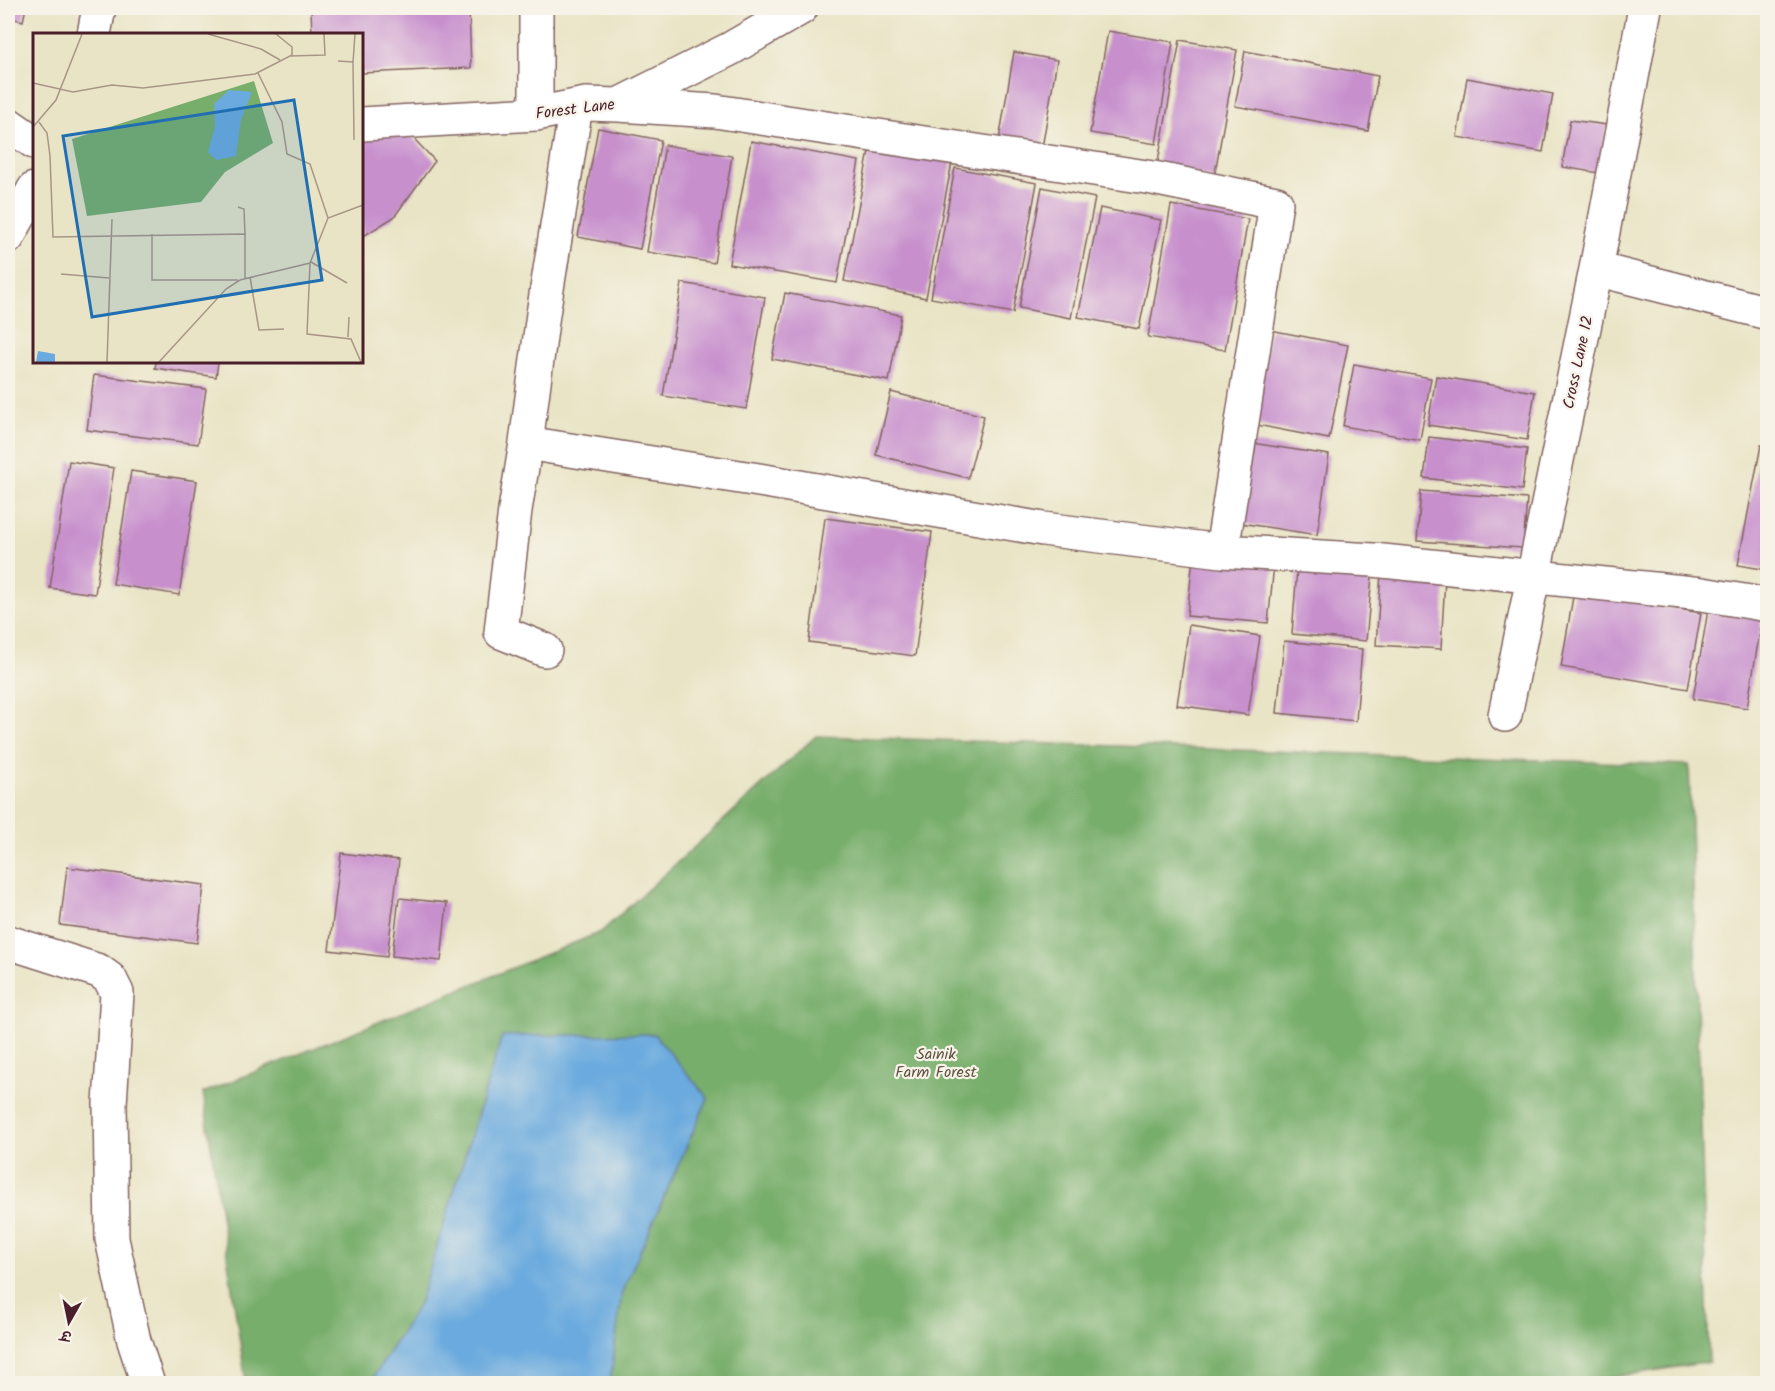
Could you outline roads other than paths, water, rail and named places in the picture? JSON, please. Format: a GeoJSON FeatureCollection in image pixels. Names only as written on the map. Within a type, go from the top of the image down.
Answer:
{"type":"FeatureCollection","features":[{"type":"Feature","properties":{"kind":"street"},"geometry":{"type":"LineString","coordinates":[[93,33],[99,8]]}},
{"type":"Feature","properties":{"kind":"street"},"geometry":{"type":"LineString","coordinates":[[536,8],[536,114]]}},
{"type":"Feature","properties":{"kind":"street","name":"Forest Lane"},"geometry":{"type":"LineString","coordinates":[[363,124],[536,114],[576,106],[618,105],[730,49],[801,8]]}},
{"type":"Feature","properties":{"kind":"street","name":"Cross Lane 12"},"geometry":{"type":"LineString","coordinates":[[1505,716],[1531,578],[1596,269],[1646,8]]}},
{"type":"Feature","properties":{"kind":"street"},"geometry":{"type":"LineString","coordinates":[[618,105],[715,111],[1153,178],[1276,202],[1222,551]]}},
{"type":"Feature","properties":{"kind":"street"},"geometry":{"type":"LineString","coordinates":[[545,650],[501,632],[514,510],[576,106]]}},
{"type":"Feature","properties":{"kind":"street"},"geometry":{"type":"LineString","coordinates":[[8,124],[33,141]]}},
{"type":"Feature","properties":{"kind":"street"},"geometry":{"type":"LineString","coordinates":[[8,237],[33,191]]}},
{"type":"Feature","properties":{"kind":"street"},"geometry":{"type":"LineString","coordinates":[[1596,269],[1767,313]]}},
{"type":"Feature","properties":{"kind":"street"},"geometry":{"type":"LineString","coordinates":[[526,443],[1043,529],[1222,551],[1372,560],[1702,594],[1767,605]]}},
{"type":"Feature","properties":{"kind":"street"},"geometry":{"type":"LineString","coordinates":[[8,942],[99,971],[110,978],[117,993],[110,1104],[112,1239],[134,1341],[148,1383]]}},
{"type":"Feature","properties":{"kind":"water"},"geometry":{"type":"Polygon","coordinates":[[[654,1034],[708,1098],[622,1292],[610,1383],[370,1383],[419,1304],[502,1036],[654,1034]]]}},
{"type":"Feature","properties":{"kind":"park label","name":"Sainik Farm Forest"},"geometry":{"type":"Point","coordinates":[936,1062]}}]}
